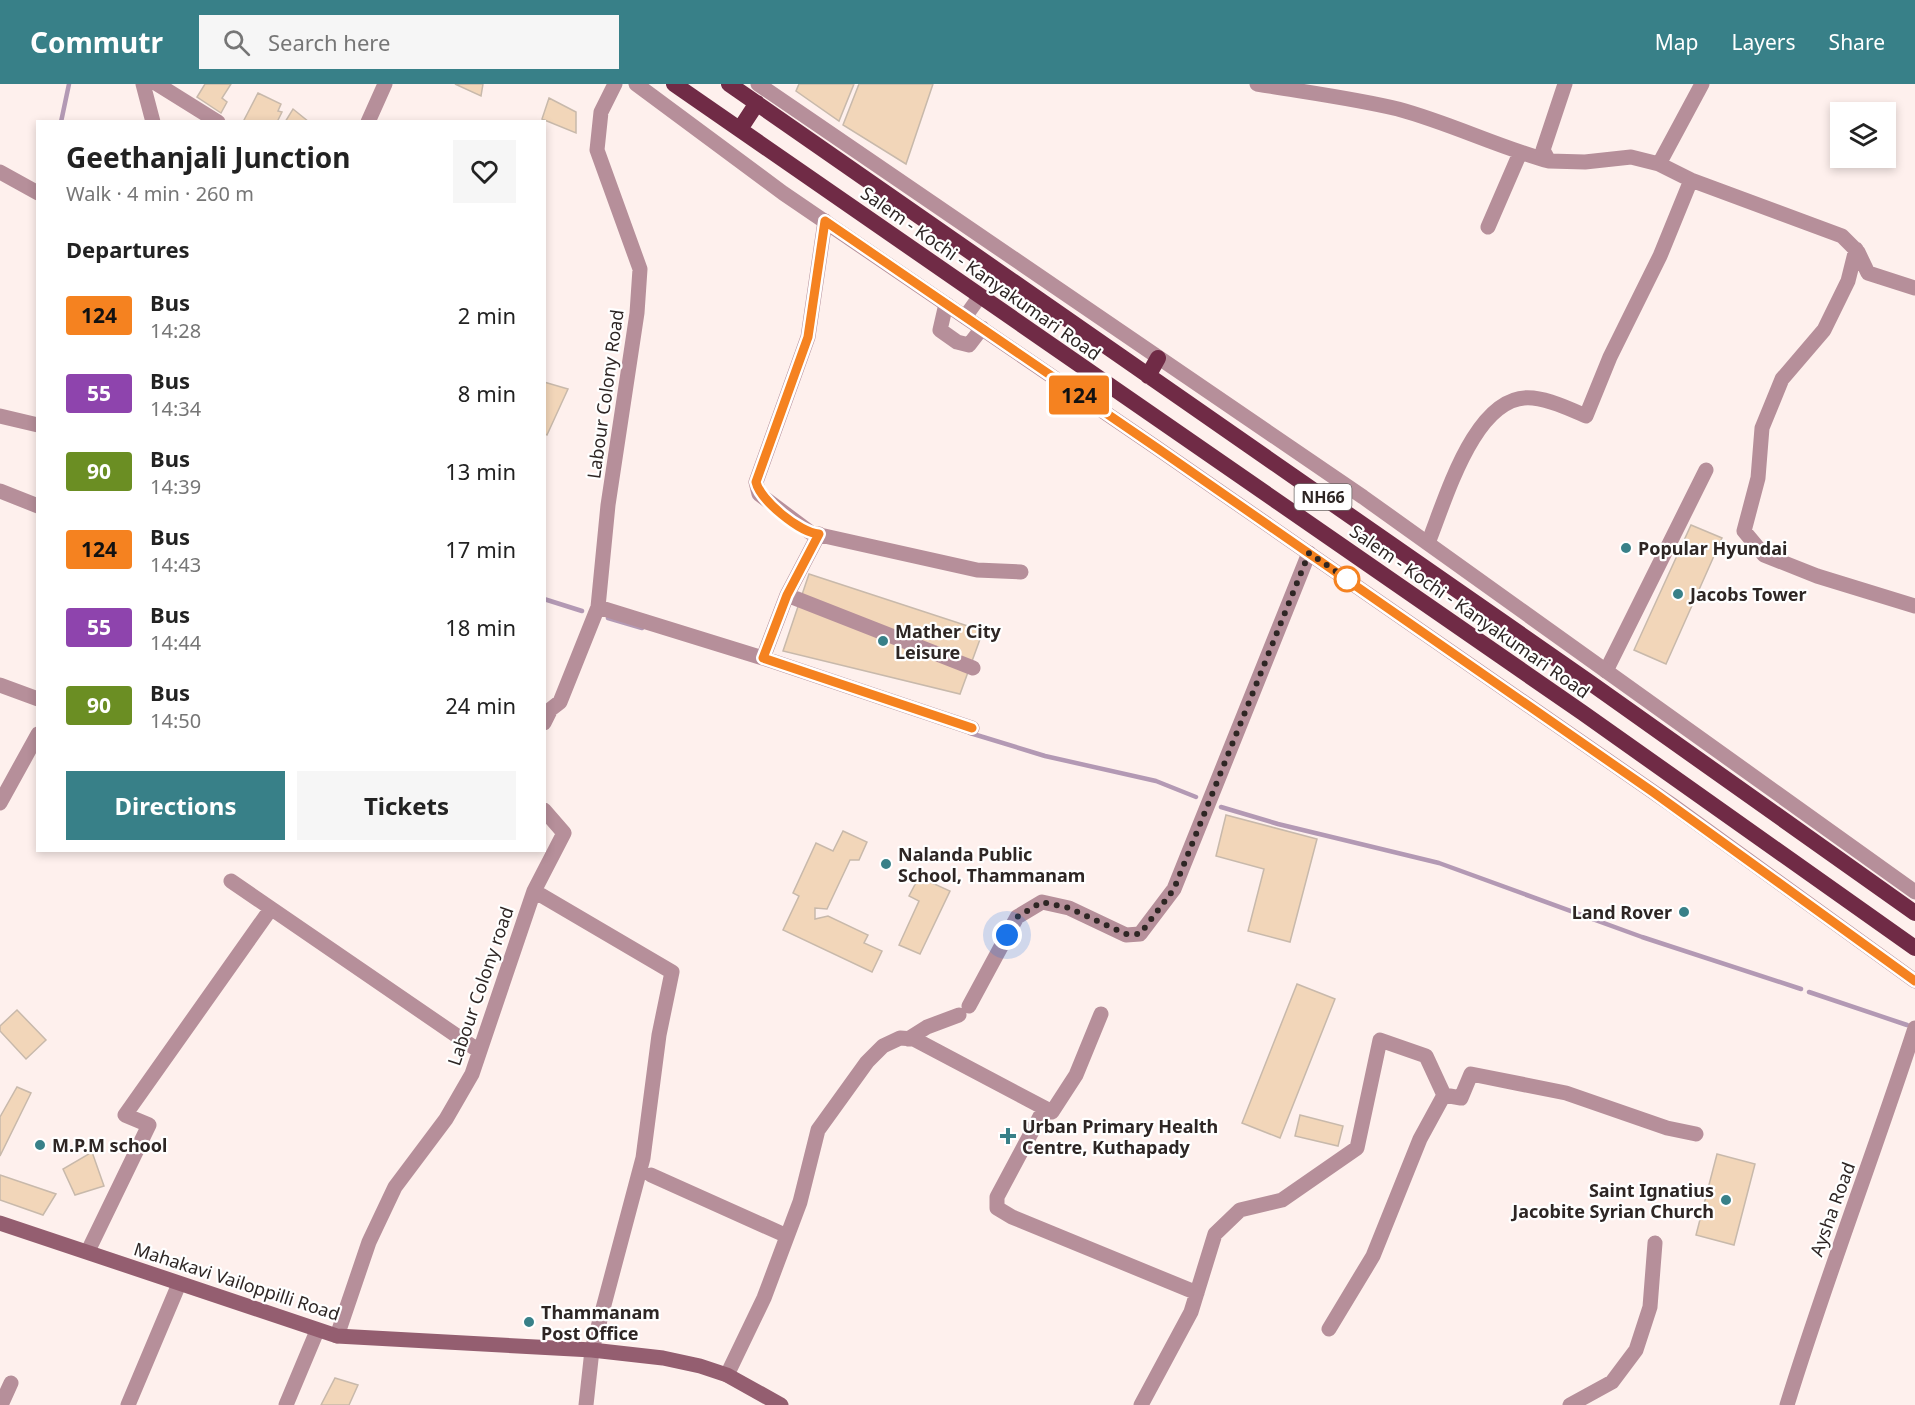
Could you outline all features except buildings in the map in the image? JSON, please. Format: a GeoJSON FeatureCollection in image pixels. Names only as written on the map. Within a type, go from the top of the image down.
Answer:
{"type":"FeatureCollection","features":[{"type":"Feature","properties":{"kind":"highway","name":"Salem - Kochi - Kanyakumari Road"},"geometry":{"type":"LineString","coordinates":[[674,84],[1915,948]]}},
{"type":"Feature","properties":{"kind":"highway","name":"Salem - Kochi - Kanyakumari Road"},"geometry":{"type":"LineString","coordinates":[[729,84],[1915,913]]}},
{"type":"Feature","properties":{"kind":"highway"},"geometry":{"type":"LineString","coordinates":[[740,129],[757,103]]}},
{"type":"Feature","properties":{"kind":"highway"},"geometry":{"type":"LineString","coordinates":[[1148,375],[1158,358]]}},
{"type":"Feature","properties":{"kind":"highway"},"geometry":{"type":"LineString","coordinates":[[1744,827],[1760,803]]}},
{"type":"Feature","properties":{"kind":"main road","name":"Mahakavi Vailoppilli Road"},"geometry":{"type":"LineString","coordinates":[[0,1223],[337,1336],[592,1350],[663,1358],[700,1365],[727,1375],[781,1405]]}},
{"type":"Feature","properties":{"kind":"street"},"geometry":{"type":"LineString","coordinates":[[143,84],[152,120]]}},
{"type":"Feature","properties":{"kind":"street"},"geometry":{"type":"LineString","coordinates":[[157,84],[215,120]]}},
{"type":"Feature","properties":{"kind":"street"},"geometry":{"type":"LineString","coordinates":[[369,120],[385,84]]}},
{"type":"Feature","properties":{"kind":"street","name":"Labour Colony Road"},"geometry":{"type":"LineString","coordinates":[[547,713],[560,702],[598,607],[608,506],[635,334],[640,270],[597,150],[601,112],[615,84]]}},
{"type":"Feature","properties":{"kind":"street"},"geometry":{"type":"LineString","coordinates":[[636,84],[825,221],[1309,553],[1672,806],[1915,981]]}},
{"type":"Feature","properties":{"kind":"street"},"geometry":{"type":"LineString","coordinates":[[758,84],[1428,543],[1915,892]]}},
{"type":"Feature","properties":{"kind":"street"},"geometry":{"type":"LineString","coordinates":[[1257,84],[1397,109],[1460,128],[1520,153],[1549,161],[1585,162],[1631,157],[1659,164],[1691,180],[1842,236],[1856,249],[1868,273],[1915,288]]}},
{"type":"Feature","properties":{"kind":"street"},"geometry":{"type":"LineString","coordinates":[[1549,161],[1543,150],[1565,84]]}},
{"type":"Feature","properties":{"kind":"street"},"geometry":{"type":"LineString","coordinates":[[1659,164],[1702,84]]}},
{"type":"Feature","properties":{"kind":"street"},"geometry":{"type":"LineString","coordinates":[[1488,227],[1520,153]]}},
{"type":"Feature","properties":{"kind":"street"},"geometry":{"type":"LineString","coordinates":[[0,172],[36,192]]}},
{"type":"Feature","properties":{"kind":"street"},"geometry":{"type":"LineString","coordinates":[[1428,543],[1456,471],[1490,414],[1510,402],[1532,398],[1586,416],[1610,357],[1660,256],[1691,180]]}},
{"type":"Feature","properties":{"kind":"street"},"geometry":{"type":"LineString","coordinates":[[825,221],[808,337],[756,482],[759,494],[811,533],[977,570],[1022,572]]}},
{"type":"Feature","properties":{"kind":"street"},"geometry":{"type":"LineString","coordinates":[[1856,249],[1848,281],[1824,330],[1782,379],[1762,428],[1758,478],[1744,531],[1764,555],[1817,576],[1915,606]]}},
{"type":"Feature","properties":{"kind":"street"},"geometry":{"type":"LineString","coordinates":[[965,317],[980,296]]}},
{"type":"Feature","properties":{"kind":"street"},"geometry":{"type":"LineString","coordinates":[[946,304],[939,330],[957,342],[969,345],[982,328]]}},
{"type":"Feature","properties":{"kind":"street"},"geometry":{"type":"LineString","coordinates":[[0,416],[36,425]]}},
{"type":"Feature","properties":{"kind":"street"},"geometry":{"type":"LineString","coordinates":[[1606,671],[1706,470]]}},
{"type":"Feature","properties":{"kind":"street"},"geometry":{"type":"LineString","coordinates":[[0,490],[36,505]]}},
{"type":"Feature","properties":{"kind":"street"},"geometry":{"type":"LineString","coordinates":[[763,658],[787,595],[819,534]]}},
{"type":"Feature","properties":{"kind":"street"},"geometry":{"type":"LineString","coordinates":[[908,1039],[927,1027],[964,1010],[1017,917],[1042,902],[1069,908],[1126,934],[1140,934],[1174,889],[1309,553]]}},
{"type":"Feature","properties":{"kind":"street"},"geometry":{"type":"LineString","coordinates":[[787,595],[973,669]]}},
{"type":"Feature","properties":{"kind":"street"},"geometry":{"type":"LineString","coordinates":[[598,607],[763,658],[972,728]]}},
{"type":"Feature","properties":{"kind":"street"},"geometry":{"type":"LineString","coordinates":[[0,685],[36,698]]}},
{"type":"Feature","properties":{"kind":"street"},"geometry":{"type":"LineString","coordinates":[[0,803],[36,738]]}},
{"type":"Feature","properties":{"kind":"street","name":"Labour Colony road"},"geometry":{"type":"LineString","coordinates":[[337,1336],[369,1242],[395,1187],[446,1119],[472,1074],[534,891],[564,833],[546,812]]}},
{"type":"Feature","properties":{"kind":"street"},"geometry":{"type":"LineString","coordinates":[[231,881],[479,1052]]}},
{"type":"Feature","properties":{"kind":"street"},"geometry":{"type":"LineString","coordinates":[[534,891],[672,972],[659,1035],[643,1158],[592,1350],[586,1405]]}},
{"type":"Feature","properties":{"kind":"street"},"geometry":{"type":"LineString","coordinates":[[88,1251],[149,1125],[125,1115],[270,910]]}},
{"type":"Feature","properties":{"kind":"street"},"geometry":{"type":"LineString","coordinates":[[727,1375],[764,1298],[800,1202],[811,1150],[824,1119],[867,1062],[883,1046],[900,1038],[914,1039],[1052,1112],[1076,1075],[1101,1014]]}},
{"type":"Feature","properties":{"kind":"street","name":"Aysha Road"},"geometry":{"type":"LineString","coordinates":[[1787,1405],[1815,1312],[1884,1125],[1915,1028]]}},
{"type":"Feature","properties":{"kind":"street"},"geometry":{"type":"LineString","coordinates":[[1141,1405],[1191,1312],[1215,1234],[1240,1210],[1281,1200],[1357,1148],[1380,1040],[1426,1056],[1444,1095]]}},
{"type":"Feature","properties":{"kind":"street"},"geometry":{"type":"LineString","coordinates":[[1444,1095],[1461,1098],[1472,1074],[1478,1073],[1566,1093],[1667,1128],[1696,1134]]}},
{"type":"Feature","properties":{"kind":"street"},"geometry":{"type":"LineString","coordinates":[[1329,1329],[1373,1256],[1420,1139],[1444,1095]]}},
{"type":"Feature","properties":{"kind":"street"},"geometry":{"type":"LineString","coordinates":[[1044,1109],[997,1197],[997,1208],[1012,1217],[1197,1293]]}},
{"type":"Feature","properties":{"kind":"street"},"geometry":{"type":"LineString","coordinates":[[651,1174],[787,1236]]}},
{"type":"Feature","properties":{"kind":"street"},"geometry":{"type":"LineString","coordinates":[[1570,1405],[1612,1382],[1636,1350],[1650,1307],[1655,1243]]}},
{"type":"Feature","properties":{"kind":"street"},"geometry":{"type":"LineString","coordinates":[[128,1405],[179,1284]]}},
{"type":"Feature","properties":{"kind":"street"},"geometry":{"type":"LineString","coordinates":[[286,1405],[317,1331]]}},
{"type":"Feature","properties":{"kind":"street"},"geometry":{"type":"LineString","coordinates":[[1,1405],[11,1383]]}},
{"type":"Feature","properties":{"kind":"waterway"},"geometry":{"type":"LineString","coordinates":[[61,120],[69,84]]}},
{"type":"Feature","properties":{"kind":"waterway"},"geometry":{"type":"LineString","coordinates":[[546,600],[582,611]]}},
{"type":"Feature","properties":{"kind":"waterway"},"geometry":{"type":"LineString","coordinates":[[608,618],[642,628]]}},
{"type":"Feature","properties":{"kind":"waterway"},"geometry":{"type":"LineString","coordinates":[[970,733],[1045,756],[1156,781],[1196,797]]}},
{"type":"Feature","properties":{"kind":"waterway"},"geometry":{"type":"LineString","coordinates":[[1221,807],[1278,824],[1439,863],[1642,937],[1801,989]]}},
{"type":"Feature","properties":{"kind":"waterway"},"geometry":{"type":"LineString","coordinates":[[1809,992],[1907,1025]]}},
{"type":"Feature","properties":{"kind":"bus line","name":"124"},"geometry":{"type":"LineString","coordinates":[[972,728],[763,658],[787,595],[819,534],[811,533],[774,507],[759,494],[756,482],[808,337],[825,221],[1653,792],[1915,981]]}},
{"type":"Feature","properties":{"kind":"place","name":"Popular Hyundai"},"geometry":{"type":"Point","coordinates":[1626,548]}},
{"type":"Feature","properties":{"kind":"place","name":"Jacobs Tower"},"geometry":{"type":"Point","coordinates":[1678,594]}},
{"type":"Feature","properties":{"kind":"place","name":"Mather City Leisure"},"geometry":{"type":"Point","coordinates":[883,641]}},
{"type":"Feature","properties":{"kind":"place","name":"Nalanda Public School, Thammanam"},"geometry":{"type":"Point","coordinates":[886,864]}},
{"type":"Feature","properties":{"kind":"place","name":"Land Rover"},"geometry":{"type":"Point","coordinates":[1684,912]}},
{"type":"Feature","properties":{"kind":"place","name":"Urban Primary Health Centre, Kuthapady"},"geometry":{"type":"Point","coordinates":[1008,1136]}},
{"type":"Feature","properties":{"kind":"place","name":"M.P.M school"},"geometry":{"type":"Point","coordinates":[40,1145]}},
{"type":"Feature","properties":{"kind":"place","name":"Saint Ignatius Jacobite Syrian Church"},"geometry":{"type":"Point","coordinates":[1726,1200]}},
{"type":"Feature","properties":{"kind":"place","name":"Thammanam Post Office"},"geometry":{"type":"Point","coordinates":[529,1322]}},
{"type":"Feature","properties":{"kind":"route"},"geometry":{"type":"LineString","coordinates":[[1007,935],[1017,917],[1042,902],[1069,908],[1126,934],[1140,934],[1174,889],[1309,553],[1347,579]]}}]}
